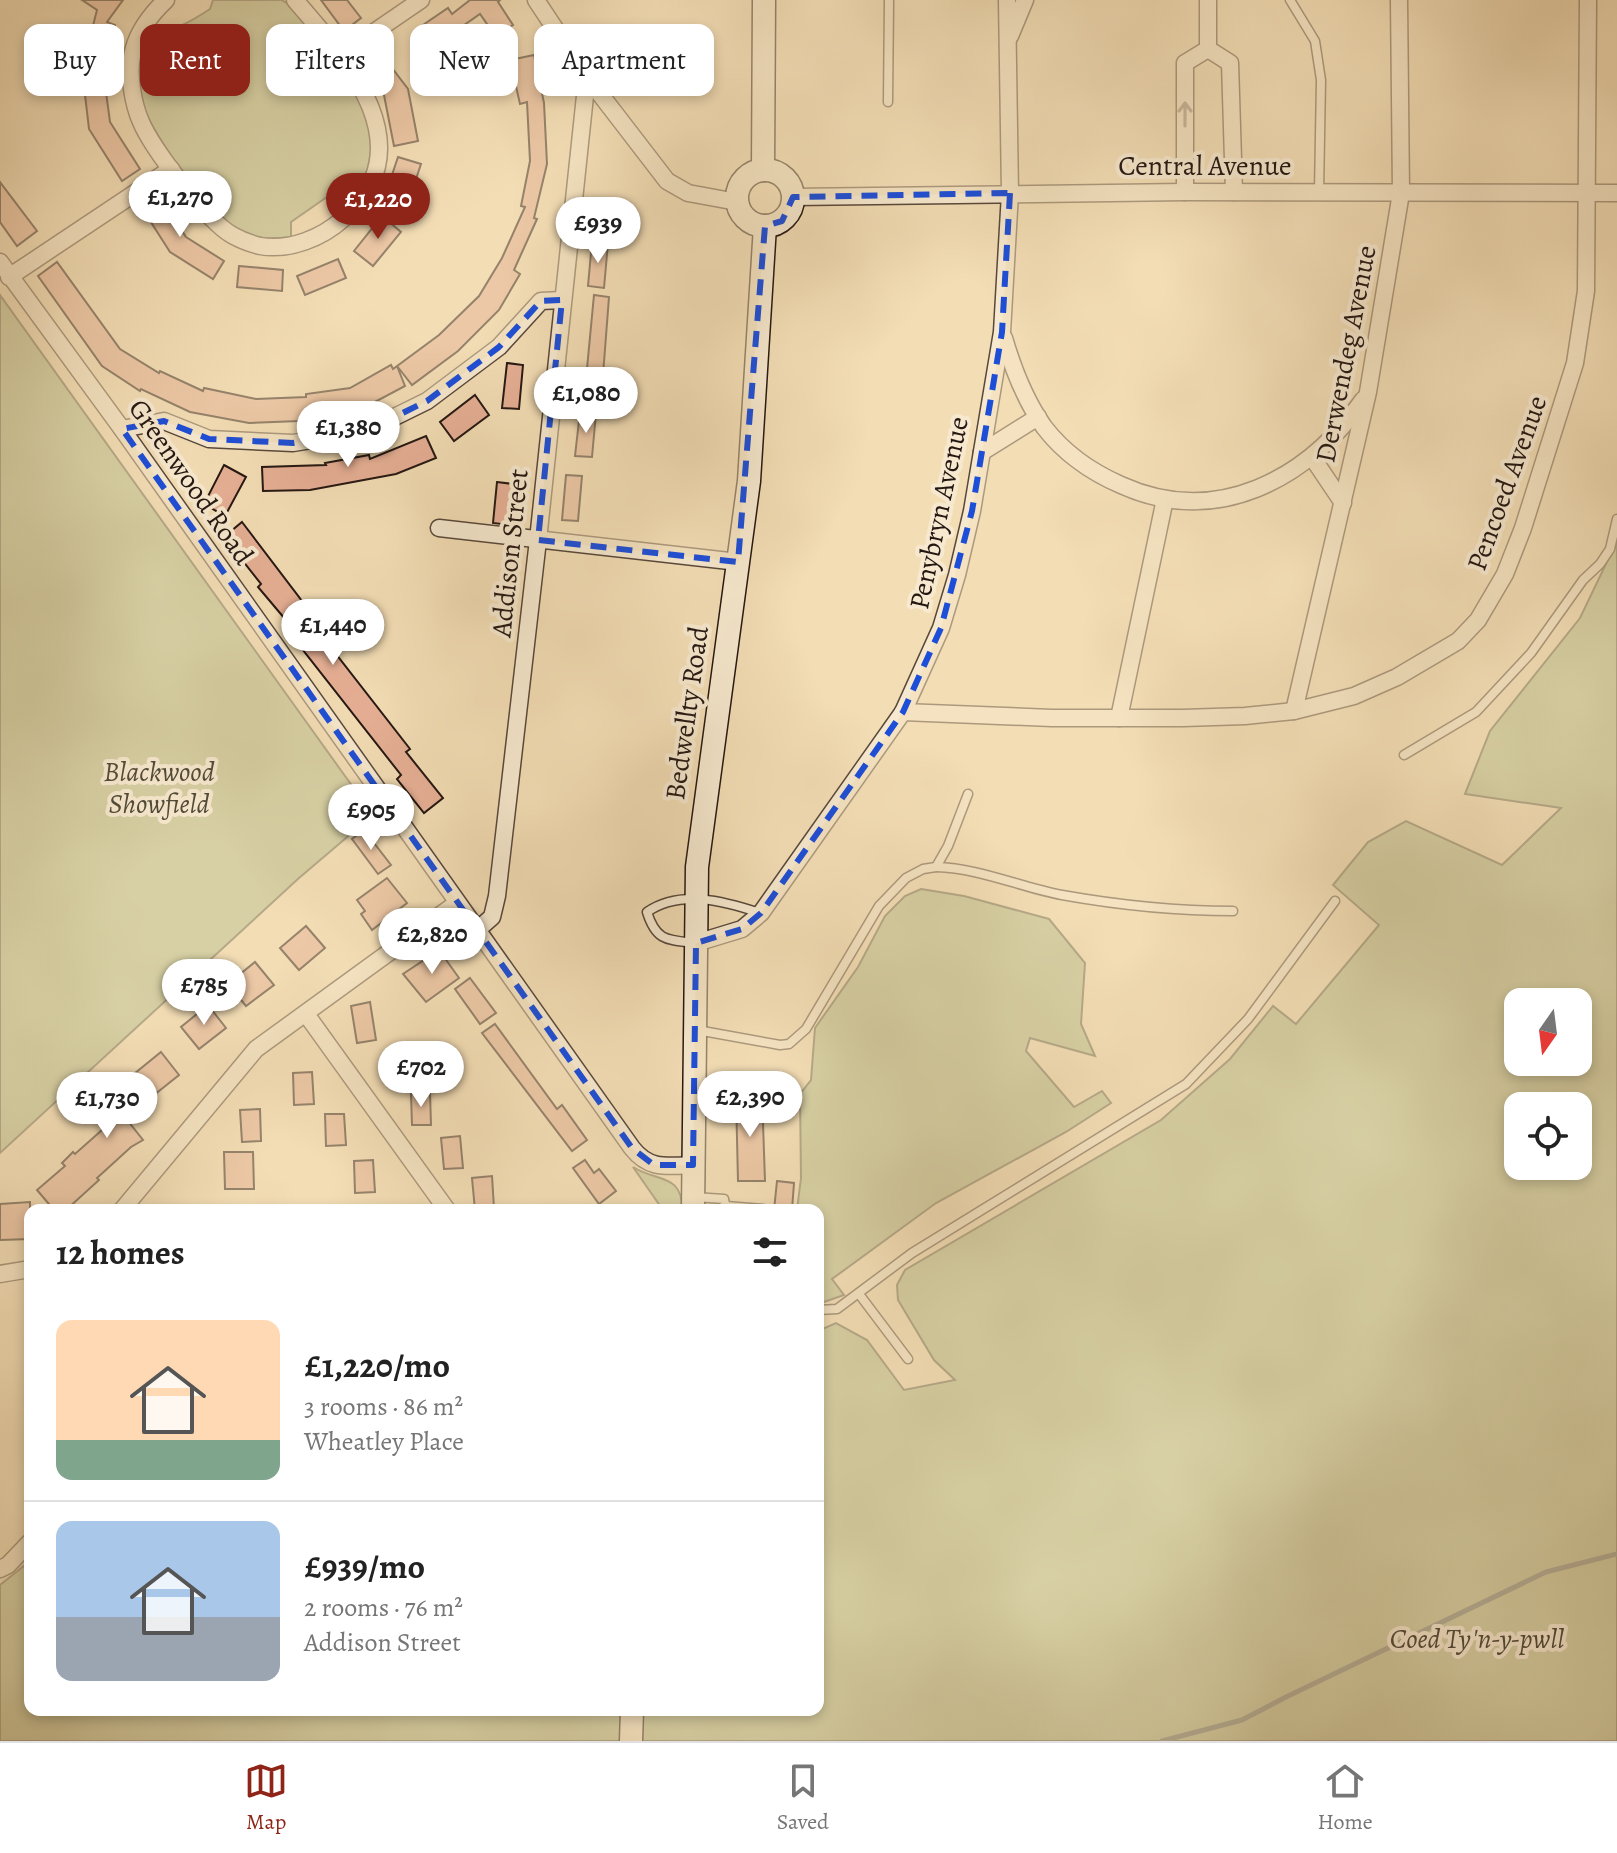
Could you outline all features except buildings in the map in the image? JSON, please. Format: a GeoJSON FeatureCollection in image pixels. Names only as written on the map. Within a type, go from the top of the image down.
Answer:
{"type":"FeatureCollection","features":[{"type":"Feature","properties":{"kind":"street"},"geometry":{"type":"LineString","coordinates":[[166,0],[140,31],[131,58],[133,89],[141,122],[171,169],[211,219],[232,236],[261,246],[297,244],[329,232],[358,206],[374,177],[380,146],[374,110],[366,96]]}},
{"type":"Feature","properties":{"kind":"street"},"geometry":{"type":"LineString","coordinates":[[295,0],[316,24]]}},
{"type":"Feature","properties":{"kind":"street"},"geometry":{"type":"LineString","coordinates":[[386,24],[421,0]]}},
{"type":"Feature","properties":{"kind":"street"},"geometry":{"type":"LineString","coordinates":[[536,0],[552,24]]}},
{"type":"Feature","properties":{"kind":"street"},"geometry":{"type":"LineString","coordinates":[[763,170],[764,0]]}},
{"type":"Feature","properties":{"kind":"street","name":"Penybryn Avenue"},"geometry":{"type":"LineString","coordinates":[[696,943],[742,929],[761,913],[903,712],[941,628],[972,511],[1002,332],[1010,193],[1007,0]]}},
{"type":"Feature","properties":{"kind":"street"},"geometry":{"type":"LineString","coordinates":[[1007,44],[1025,0]]}},
{"type":"Feature","properties":{"kind":"street"},"geometry":{"type":"LineString","coordinates":[[1208,0],[1208,49]]}},
{"type":"Feature","properties":{"kind":"street","name":"Pencoed Avenue"},"geometry":{"type":"LineString","coordinates":[[903,712],[1119,718],[1245,716],[1294,711],[1354,696],[1458,641],[1478,620],[1491,600],[1523,528],[1575,363],[1586,291],[1588,0]]}},
{"type":"Feature","properties":{"kind":"street","name":"Derwendeg Avenue"},"geometry":{"type":"LineString","coordinates":[[1294,711],[1368,392],[1401,193],[1398,2]]}},
{"type":"Feature","properties":{"kind":"street"},"geometry":{"type":"LineString","coordinates":[[1185,192],[1185,63],[1208,49]]}},
{"type":"Feature","properties":{"kind":"street"},"geometry":{"type":"LineString","coordinates":[[1208,49],[1230,63],[1234,192]]}},
{"type":"Feature","properties":{"kind":"street","name":"Addison Street"},"geometry":{"type":"LineString","coordinates":[[476,931],[492,917],[497,896],[585,96]]}},
{"type":"Feature","properties":{"kind":"street"},"geometry":{"type":"LineString","coordinates":[[602,96],[667,181],[688,193],[737,202]]}},
{"type":"Feature","properties":{"kind":"street"},"geometry":{"type":"LineString","coordinates":[[5,269],[171,169]]}},
{"type":"Feature","properties":{"kind":"street"},"geometry":{"type":"LineString","coordinates":[[763,170],[772,171],[787,181],[793,197],[792,206],[782,221],[765,226],[744,217],[737,202],[746,177],[763,170]]}},
{"type":"Feature","properties":{"kind":"street","name":"Central Avenue"},"geometry":{"type":"LineString","coordinates":[[793,197],[1185,192],[1617,193]]}},
{"type":"Feature","properties":{"kind":"street","name":"Bedwellty Road"},"geometry":{"type":"LineString","coordinates":[[694,1204],[693,1030],[697,867],[749,481],[765,226]]}},
{"type":"Feature","properties":{"kind":"street","name":"Greenwood Road"},"geometry":{"type":"LineString","coordinates":[[5,269],[642,1161],[654,1165],[693,1165]]}},
{"type":"Feature","properties":{"kind":"street"},"geometry":{"type":"LineString","coordinates":[[122,429],[164,421],[209,439],[293,443],[366,431],[427,401],[499,347],[541,301],[562,300]]}},
{"type":"Feature","properties":{"kind":"street"},"geometry":{"type":"LineString","coordinates":[[1002,332],[1018,381],[1038,417],[1070,455],[1101,476],[1135,491],[1165,499],[1186,502],[1234,496],[1259,488],[1312,457],[1346,424],[1368,392]]}},
{"type":"Feature","properties":{"kind":"street"},"geometry":{"type":"LineString","coordinates":[[982,452],[1038,417]]}},
{"type":"Feature","properties":{"kind":"street"},"geometry":{"type":"LineString","coordinates":[[1312,457],[1343,503]]}},
{"type":"Feature","properties":{"kind":"street"},"geometry":{"type":"LineString","coordinates":[[1119,718],[1165,499]]}},
{"type":"Feature","properties":{"kind":"street"},"geometry":{"type":"LineString","coordinates":[[439,528],[738,562]]}},
{"type":"Feature","properties":{"kind":"street"},"geometry":{"type":"LineString","coordinates":[[127,1204],[247,1058],[457,903]]}},
{"type":"Feature","properties":{"kind":"street"},"geometry":{"type":"LineString","coordinates":[[306,1014],[443,1204]]}},
{"type":"Feature","properties":{"kind":"street"},"geometry":{"type":"LineString","coordinates":[[0,1274],[24,1270]]}},
{"type":"Feature","properties":{"kind":"street"},"geometry":{"type":"LineString","coordinates":[[0,1569],[24,1548]]}},
{"type":"Feature","properties":{"kind":"street"},"geometry":{"type":"LineString","coordinates":[[631,1741],[632,1716]]}},
{"type":"Feature","properties":{"kind":"lane"},"geometry":{"type":"LineString","coordinates":[[888,102],[889,0]]}},
{"type":"Feature","properties":{"kind":"lane"},"geometry":{"type":"LineString","coordinates":[[1290,0],[1315,41],[1321,80],[1319,192]]}},
{"type":"Feature","properties":{"kind":"lane"},"geometry":{"type":"LineString","coordinates":[[1404,755],[1476,712],[1531,653],[1583,580],[1610,549],[1617,519]]}},
{"type":"Feature","properties":{"kind":"lane"},"geometry":{"type":"LineString","coordinates":[[936,867],[948,846],[968,794]]}},
{"type":"Feature","properties":{"kind":"lane"},"geometry":{"type":"LineString","coordinates":[[693,1030],[770,1045],[789,1044],[806,1029],[879,906],[906,878],[923,869],[950,867],[1060,895],[1169,909],[1233,911]]}},
{"type":"Feature","properties":{"kind":"lane"},"geometry":{"type":"LineString","coordinates":[[696,943],[667,940],[652,929],[647,912],[661,902],[696,899],[729,902],[761,913]]}},
{"type":"Feature","properties":{"kind":"lane"},"geometry":{"type":"LineString","coordinates":[[824,1310],[837,1309],[912,1253],[1186,1084],[1248,1019],[1335,901]]}},
{"type":"Feature","properties":{"kind":"lane"},"geometry":{"type":"LineString","coordinates":[[694,1204],[724,1199],[725,1204]]}},
{"type":"Feature","properties":{"kind":"lane"},"geometry":{"type":"LineString","coordinates":[[859,1294],[908,1359]]}},
{"type":"Feature","properties":{"kind":"highlighted area"},"geometry":{"type":"Polygon","coordinates":[[[1010,193],[1002,332],[972,511],[941,628],[903,712],[761,913],[742,929],[696,943],[693,1165],[654,1165],[632,1148],[122,429],[164,421],[209,439],[293,443],[366,431],[427,401],[499,347],[541,301],[562,300],[538,540],[738,562],[765,226],[782,221],[793,197],[1010,193]]]}},
{"type":"Feature","properties":{"kind":"green space"},"geometry":{"type":"Polygon","coordinates":[[[213,0],[281,0],[289,5],[307,24],[266,24],[266,96],[359,96],[369,116],[371,153],[362,188],[347,183],[291,222],[291,237],[253,237],[231,228],[194,188],[144,110],[140,98],[139,90],[140,68],[140,96],[250,96],[250,24],[185,24],[210,9],[213,0]]]}},
{"type":"Feature","properties":{"kind":"green space","name":"Blackwood Showfield"},"geometry":{"type":"Polygon","coordinates":[[[0,295],[373,815],[299,878],[0,1153],[0,295]]]}},
{"type":"Feature","properties":{"kind":"green space","name":"Coed Ty'n-y-pwll"},"geometry":{"type":"Polygon","coordinates":[[[1617,541],[1617,1741],[642,1741],[643,1716],[824,1716],[824,1328],[836,1323],[867,1340],[904,1390],[955,1380],[934,1360],[898,1300],[897,1285],[905,1270],[1161,1120],[1230,1059],[1273,1006],[1296,1024],[1379,925],[1333,885],[1368,842],[1406,821],[1502,865],[1561,808],[1465,794],[1490,731],[1580,618],[1617,541]]]}},
{"type":"Feature","properties":{"kind":"green space"},"geometry":{"type":"Polygon","coordinates":[[[921,889],[964,896],[1049,919],[1085,963],[1081,1024],[1095,1056],[1030,1038],[1026,1051],[1074,1107],[1102,1091],[1111,1103],[1066,1132],[936,1203],[832,1279],[844,1295],[824,1302],[824,1204],[798,1204],[801,1178],[800,1094],[811,1080],[815,1028],[858,967],[885,916],[905,896],[921,889]]]}},
{"type":"Feature","properties":{"kind":"green space"},"geometry":{"type":"Polygon","coordinates":[[[633,1167],[666,1180],[678,1190],[682,1204],[659,1204],[633,1167]]]}},
{"type":"Feature","properties":{"kind":"green space"},"geometry":{"type":"Polygon","coordinates":[[[24,1566],[24,1716],[621,1716],[622,1741],[0,1741],[0,1585],[24,1566]]]}},
{"type":"Feature","properties":{"kind":"waterway"},"geometry":{"type":"LineString","coordinates":[[1162,1741],[1242,1720],[1546,1572],[1617,1554]]}}]}
